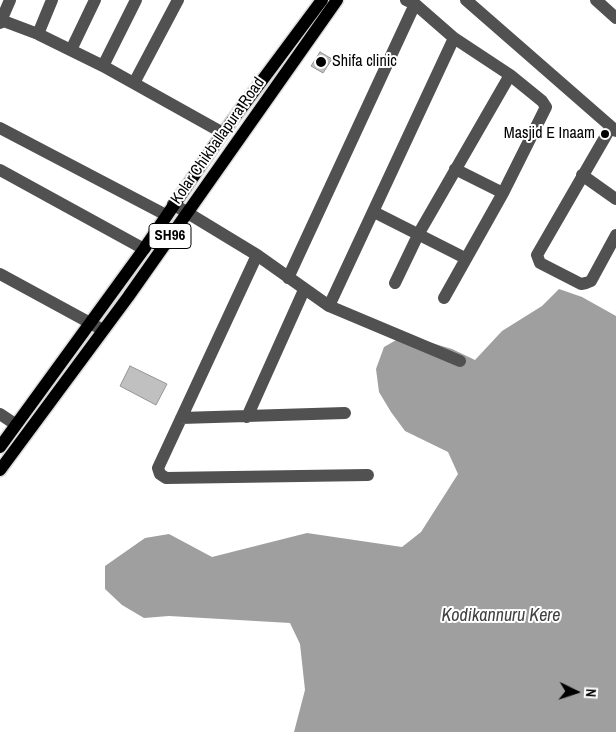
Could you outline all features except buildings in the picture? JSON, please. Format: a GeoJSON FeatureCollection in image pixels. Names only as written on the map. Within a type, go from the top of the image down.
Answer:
{"type":"FeatureCollection","features":[{"type":"Feature","properties":{"kind":"main road","name":"Kolar Chikballapura Road"},"geometry":{"type":"LineString","coordinates":[[0,447],[144,249],[223,133],[322,0]]}},
{"type":"Feature","properties":{"kind":"main road","name":"Kolar Chikballapura Road"},"geometry":{"type":"LineString","coordinates":[[0,470],[187,214],[337,0]]}},
{"type":"Feature","properties":{"kind":"street"},"geometry":{"type":"LineString","coordinates":[[10,0],[1,22],[38,34],[71,50],[223,133]]}},
{"type":"Feature","properties":{"kind":"street"},"geometry":{"type":"LineString","coordinates":[[38,34],[52,0]]}},
{"type":"Feature","properties":{"kind":"street"},"geometry":{"type":"LineString","coordinates":[[71,50],[95,0]]}},
{"type":"Feature","properties":{"kind":"street"},"geometry":{"type":"LineString","coordinates":[[103,66],[136,0]]}},
{"type":"Feature","properties":{"kind":"street"},"geometry":{"type":"LineString","coordinates":[[134,83],[178,0]]}},
{"type":"Feature","properties":{"kind":"street"},"geometry":{"type":"LineString","coordinates":[[466,0],[614,129],[582,175],[539,249],[537,255],[540,262],[581,284],[586,283],[591,281],[616,235]]}},
{"type":"Feature","properties":{"kind":"street"},"geometry":{"type":"LineString","coordinates":[[596,0],[616,18]]}},
{"type":"Feature","properties":{"kind":"street"},"geometry":{"type":"LineString","coordinates":[[288,278],[411,2],[454,38],[510,75],[542,101],[546,107],[502,193],[444,298]]}},
{"type":"Feature","properties":{"kind":"street"},"geometry":{"type":"LineString","coordinates":[[329,306],[454,38]]}},
{"type":"Feature","properties":{"kind":"street"},"geometry":{"type":"LineString","coordinates":[[395,283],[419,234],[510,75]]}},
{"type":"Feature","properties":{"kind":"street"},"geometry":{"type":"LineString","coordinates":[[0,128],[169,210],[187,214],[257,255],[329,306],[460,362]]}},
{"type":"Feature","properties":{"kind":"street"},"geometry":{"type":"LineString","coordinates":[[455,169],[502,193]]}},
{"type":"Feature","properties":{"kind":"street"},"geometry":{"type":"LineString","coordinates":[[0,170],[144,249]]}},
{"type":"Feature","properties":{"kind":"street"},"geometry":{"type":"LineString","coordinates":[[582,175],[616,199]]}},
{"type":"Feature","properties":{"kind":"street"},"geometry":{"type":"LineString","coordinates":[[374,212],[465,258]]}},
{"type":"Feature","properties":{"kind":"street"},"geometry":{"type":"LineString","coordinates":[[257,255],[158,468],[160,474],[166,478],[368,475]]}},
{"type":"Feature","properties":{"kind":"street"},"geometry":{"type":"LineString","coordinates":[[0,274],[103,330]]}},
{"type":"Feature","properties":{"kind":"street"},"geometry":{"type":"LineString","coordinates":[[247,417],[304,290]]}},
{"type":"Feature","properties":{"kind":"street"},"geometry":{"type":"LineString","coordinates":[[181,418],[345,413]]}},
{"type":"Feature","properties":{"kind":"street"},"geometry":{"type":"LineString","coordinates":[[0,414],[15,424]]}},
{"type":"Feature","properties":{"kind":"water","name":"Kodikannuru Kere"},"geometry":{"type":"Polygon","coordinates":[[[559,289],[582,297],[616,316],[616,732],[294,732],[305,690],[300,644],[290,623],[169,616],[144,618],[122,605],[105,589],[105,566],[145,538],[169,534],[212,557],[307,533],[402,547],[421,532],[458,474],[448,452],[405,431],[379,392],[376,369],[384,347],[405,335],[452,349],[475,360],[502,331],[542,306],[559,289]]]}},
{"type":"Feature","properties":{"kind":"place","name":"Shifa clinic"},"geometry":{"type":"Point","coordinates":[321,62]}},
{"type":"Feature","properties":{"kind":"place","name":"Masjid E Inaam"},"geometry":{"type":"Point","coordinates":[605,134]}}]}
